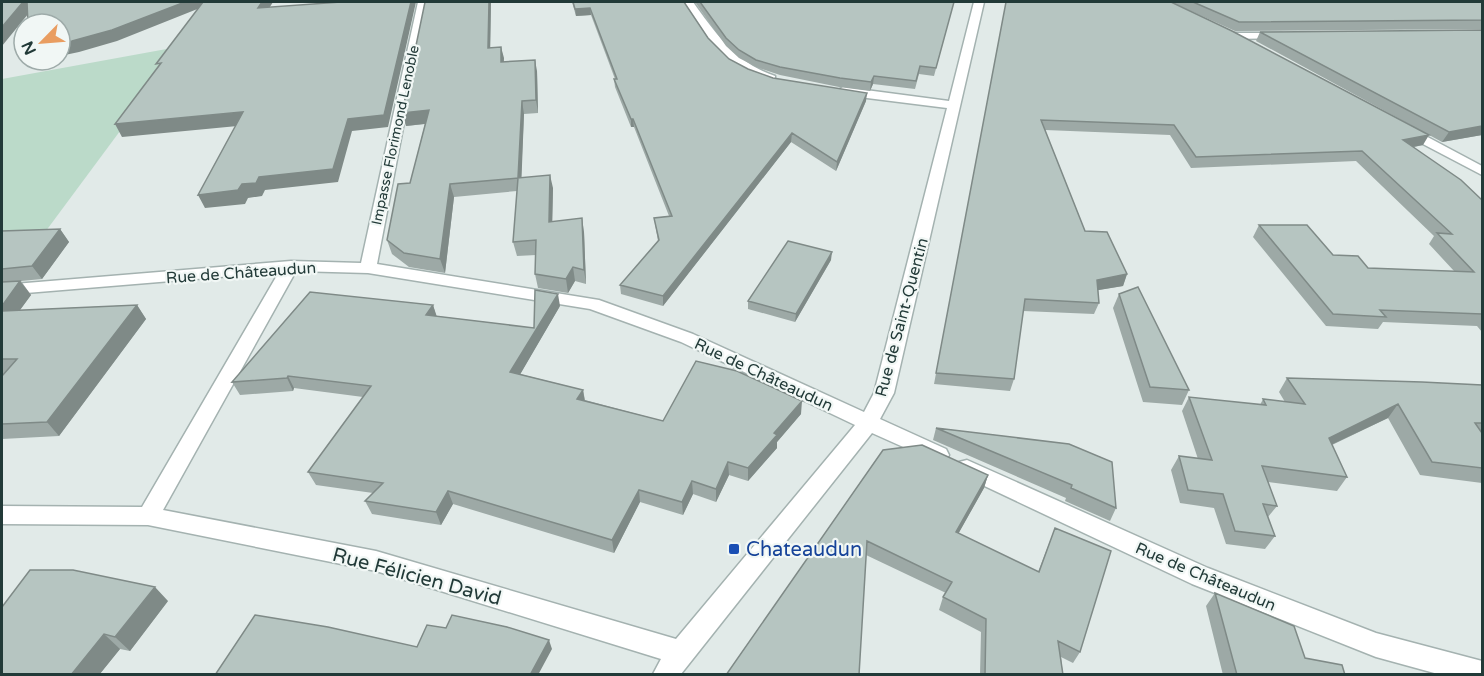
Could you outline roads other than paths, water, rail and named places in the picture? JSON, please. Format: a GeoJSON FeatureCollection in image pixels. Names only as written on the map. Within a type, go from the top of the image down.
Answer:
{"type":"FeatureCollection","features":[{"type":"Feature","properties":{"kind":"street","name":"Impasse Florimond Lenoble"},"geometry":{"type":"LineString","coordinates":[[368,268],[422,2]]}},
{"type":"Feature","properties":{"kind":"street"},"geometry":{"type":"LineString","coordinates":[[688,2],[723,51],[735,63],[764,77],[787,82]]}},
{"type":"Feature","properties":{"kind":"street","name":"Rue de Saint-Quentin"},"geometry":{"type":"LineString","coordinates":[[666,675],[681,653],[868,423],[884,393],[979,2]]}},
{"type":"Feature","properties":{"kind":"street"},"geometry":{"type":"LineString","coordinates":[[1253,47],[1227,34],[1292,36]]}},
{"type":"Feature","properties":{"kind":"street"},"geometry":{"type":"LineString","coordinates":[[832,90],[954,105]]}},
{"type":"Feature","properties":{"kind":"street"},"geometry":{"type":"LineString","coordinates":[[1395,124],[1482,171]]}},
{"type":"Feature","properties":{"kind":"street"},"geometry":{"type":"LineString","coordinates":[[1463,161],[1482,163]]}},
{"type":"Feature","properties":{"kind":"street","name":"Rue de Châteaudun"},"geometry":{"type":"LineString","coordinates":[[2,290],[291,266],[368,268],[593,304],[687,338],[1200,576],[1376,645],[1482,674]]}},
{"type":"Feature","properties":{"kind":"street"},"geometry":{"type":"LineString","coordinates":[[148,516],[291,266]]}},
{"type":"Feature","properties":{"kind":"street","name":"Rue Félicien David"},"geometry":{"type":"LineString","coordinates":[[2,515],[148,516],[376,561],[681,653]]}},
{"type":"Feature","properties":{"kind":"place","name":"Chateaudun"},"geometry":{"type":"Point","coordinates":[734,549]}}]}
